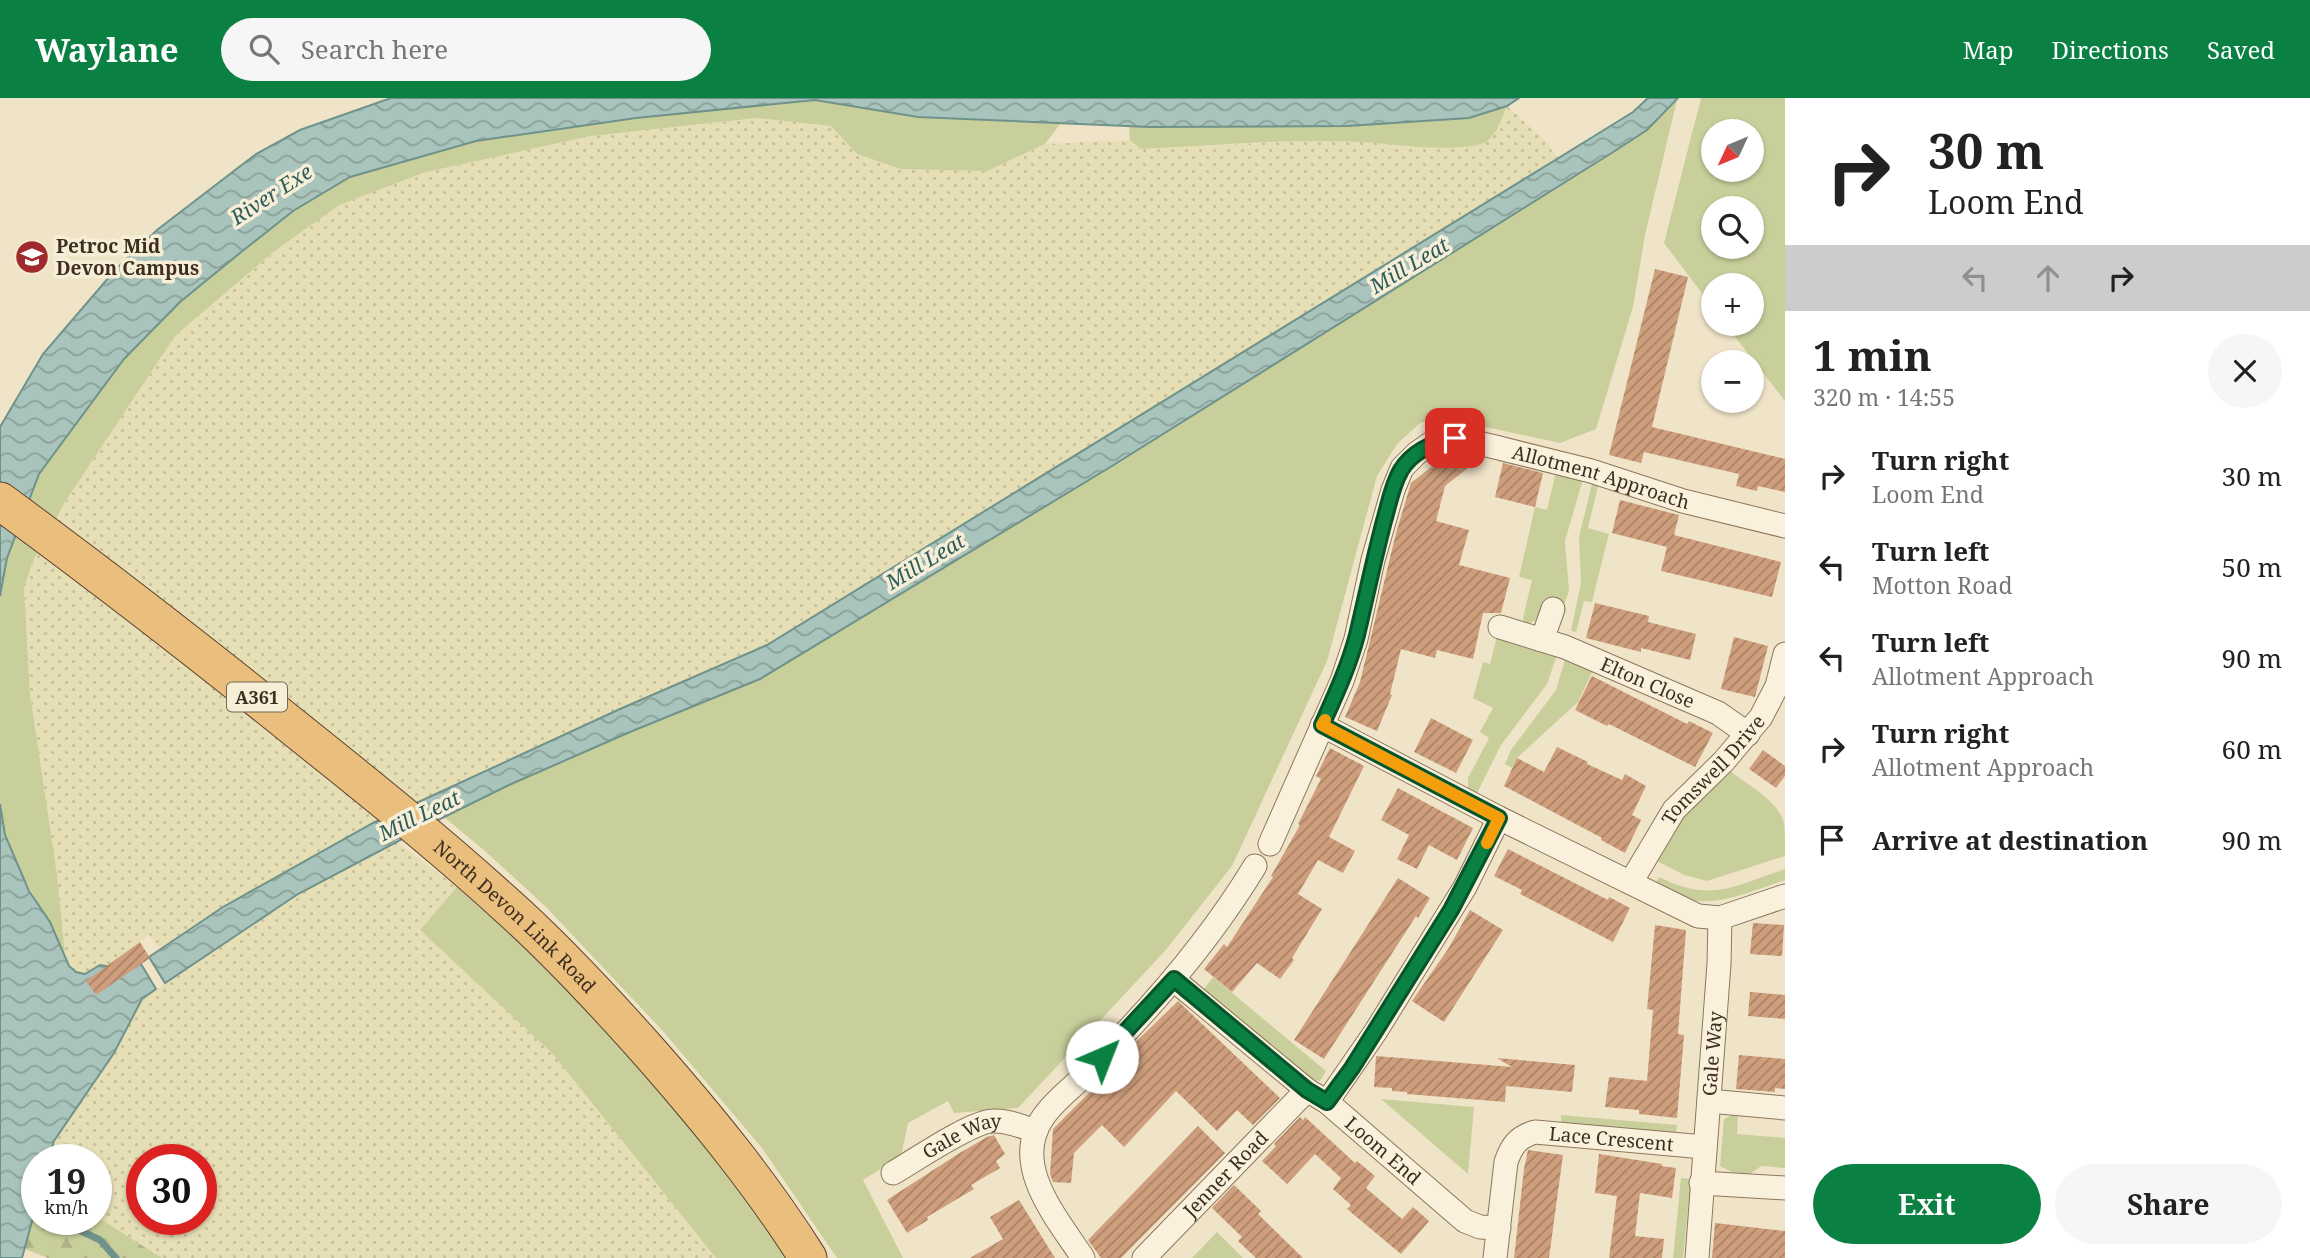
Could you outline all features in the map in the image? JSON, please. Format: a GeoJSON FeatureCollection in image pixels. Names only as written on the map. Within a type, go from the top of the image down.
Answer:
{"type":"FeatureCollection","features":[{"type":"Feature","properties":{"kind":"highway","name":"North Devon Link Road"},"geometry":{"type":"LineString","coordinates":[[0,501],[188,642],[436,842],[505,903],[619,1017],[702,1113],[776,1207],[808,1258]]}},
{"type":"Feature","properties":{"kind":"street","name":"Allotment Approach"},"geometry":{"type":"LineString","coordinates":[[1270,844],[1342,681],[1356,639],[1392,490],[1402,468],[1433,442],[1455,438],[1491,446],[1591,471],[1683,501],[1785,526]]}},
{"type":"Feature","properties":{"kind":"street"},"geometry":{"type":"LineString","coordinates":[[1542,640],[1553,609]]}},
{"type":"Feature","properties":{"kind":"street","name":"Elton Close"},"geometry":{"type":"LineString","coordinates":[[1500,627],[1565,647],[1718,713],[1748,734]]}},
{"type":"Feature","properties":{"kind":"street","name":"Tomswell Drive"},"geometry":{"type":"LineString","coordinates":[[1631,882],[1674,810],[1748,734],[1777,686],[1785,654]]}},
{"type":"Feature","properties":{"kind":"street"},"geometry":{"type":"LineString","coordinates":[[1322,725],[1499,818],[1698,916],[1720,918],[1785,896]]}},
{"type":"Feature","properties":{"kind":"street","name":"Jenner Road"},"geometry":{"type":"LineString","coordinates":[[1144,1258],[1317,1096],[1368,1042],[1451,910],[1499,818]]}},
{"type":"Feature","properties":{"kind":"street"},"geometry":{"type":"LineString","coordinates":[[1035,1131],[1044,1115],[1095,1065],[1174,979],[1211,934],[1255,866]]}},
{"type":"Feature","properties":{"kind":"street","name":"Gale Way"},"geometry":{"type":"LineString","coordinates":[[1696,1258],[1719,964],[1720,918]]}},
{"type":"Feature","properties":{"kind":"street","name":"Loom End"},"geometry":{"type":"LineString","coordinates":[[1174,979],[1465,1222],[1480,1227],[1499,1228]]}},
{"type":"Feature","properties":{"kind":"street"},"geometry":{"type":"LineString","coordinates":[[1709,1101],[1785,1108]]}},
{"type":"Feature","properties":{"kind":"street","name":"Gale Way"},"geometry":{"type":"LineString","coordinates":[[893,1173],[968,1129],[990,1120],[1035,1131],[1031,1151],[1032,1169],[1044,1197],[1083,1258]]}},
{"type":"Feature","properties":{"kind":"street","name":"Lace Crescent"},"geometry":{"type":"LineString","coordinates":[[1495,1258],[1506,1162],[1511,1147],[1522,1136],[1535,1132],[1704,1147]]}},
{"type":"Feature","properties":{"kind":"street"},"geometry":{"type":"LineString","coordinates":[[1701,1183],[1785,1188]]}},
{"type":"Feature","properties":{"kind":"shaded area"},"geometry":{"type":"Polygon","coordinates":[[[1507,106],[1544,139],[1558,158],[767,645],[620,709],[373,823],[223,907],[160,949],[149,935],[114,961],[125,975],[101,965],[85,974],[76,972],[69,966],[65,955],[57,875],[30,694],[24,588],[33,561],[65,502],[175,336],[272,253],[338,205],[426,172],[591,136],[757,118],[831,126],[857,154],[901,169],[987,171],[1045,144],[1130,140],[1141,149],[1304,141],[1366,141],[1431,149],[1485,143],[1494,134],[1507,106]]]}},
{"type":"Feature","properties":{"kind":"shaded area"},"geometry":{"type":"Polygon","coordinates":[[[397,842],[457,887],[420,930],[553,1054],[716,1258],[162,1258],[112,1226],[112,1144],[53,1144],[114,1053],[142,999],[298,894],[397,842]]]}},
{"type":"Feature","properties":{"kind":"green space"},"geometry":{"type":"Polygon","coordinates":[[[1701,98],[1785,98],[1785,401],[1764,374],[1764,350],[1745,350],[1734,336],[1764,336],[1764,273],[1701,273],[1701,292],[1664,243],[1701,98]]]}},
{"type":"Feature","properties":{"kind":"green space"},"geometry":{"type":"Polygon","coordinates":[[[815,100],[918,117],[1061,123],[1045,144],[987,171],[901,169],[857,154],[831,126],[757,118],[591,136],[426,172],[339,205],[272,253],[175,336],[65,502],[33,561],[24,588],[30,694],[57,875],[65,955],[19,867],[3,824],[0,804],[0,596],[7,558],[39,474],[124,359],[180,302],[293,211],[350,177],[476,141],[636,118],[815,100]]]}},
{"type":"Feature","properties":{"kind":"green space"},"geometry":{"type":"Polygon","coordinates":[[[1677,100],[1645,235],[1633,307],[1596,429],[1560,443],[1439,417],[1420,423],[1397,444],[1377,476],[1327,661],[1232,866],[1165,951],[1018,1108],[954,1113],[948,1101],[908,1123],[901,1156],[863,1180],[903,1258],[837,1258],[762,1148],[662,1030],[546,907],[444,817],[630,732],[761,679],[1112,466],[1610,154],[1647,130],[1677,100]]]}},
{"type":"Feature","properties":{"kind":"green space"},"geometry":{"type":"Polygon","coordinates":[[[1507,106],[1490,139],[1480,145],[1460,147],[1307,141],[1141,149],[1130,140],[1129,126],[1347,126],[1469,118],[1507,106]]]}},
{"type":"Feature","properties":{"kind":"green space"},"geometry":{"type":"Polygon","coordinates":[[[1558,471],[1583,479],[1565,541],[1569,591],[1562,610],[1524,625],[1523,618],[1532,580],[1519,577],[1535,507],[1547,510],[1558,471]]]}},
{"type":"Feature","properties":{"kind":"green space"},"geometry":{"type":"Polygon","coordinates":[[[1592,484],[1598,486],[1588,528],[1609,534],[1592,602],[1584,601],[1576,632],[1571,631],[1581,583],[1579,537],[1592,484]]]}},
{"type":"Feature","properties":{"kind":"green space"},"geometry":{"type":"Polygon","coordinates":[[[1497,636],[1558,652],[1547,684],[1501,745],[1476,795],[1468,789],[1468,778],[1489,738],[1480,732],[1493,708],[1473,698],[1483,662],[1490,664],[1497,636]]]}},
{"type":"Feature","properties":{"kind":"green space"},"geometry":{"type":"Polygon","coordinates":[[[1566,656],[1594,668],[1578,702],[1517,758],[1512,768],[1505,764],[1511,750],[1556,690],[1566,656]]]}},
{"type":"Feature","properties":{"kind":"green space"},"geometry":{"type":"Polygon","coordinates":[[[1729,770],[1761,793],[1781,815],[1784,823],[1785,856],[1707,881],[1684,875],[1655,860],[1688,812],[1729,770]]]}},
{"type":"Feature","properties":{"kind":"green space"},"geometry":{"type":"Polygon","coordinates":[[[1785,869],[1785,880],[1719,900],[1686,899],[1671,893],[1656,882],[1659,877],[1693,889],[1722,889],[1785,869]]]}},
{"type":"Feature","properties":{"kind":"green space"},"geometry":{"type":"Polygon","coordinates":[[[457,887],[521,944],[632,1057],[709,1150],[788,1258],[716,1258],[553,1054],[420,930],[457,887]]]}},
{"type":"Feature","properties":{"kind":"green space"},"geometry":{"type":"Polygon","coordinates":[[[1213,977],[1326,1071],[1320,1081],[1311,1080],[1203,990],[1213,977]]]}},
{"type":"Feature","properties":{"kind":"green space"},"geometry":{"type":"Polygon","coordinates":[[[1381,1099],[1474,1107],[1468,1174],[1381,1099]]]}},
{"type":"Feature","properties":{"kind":"green space"},"geometry":{"type":"Polygon","coordinates":[[[1561,1115],[1677,1125],[1676,1135],[1561,1124],[1561,1115]]]}},
{"type":"Feature","properties":{"kind":"green space"},"geometry":{"type":"Polygon","coordinates":[[[1738,1115],[1737,1134],[1785,1138],[1785,1168],[1761,1166],[1750,1174],[1734,1173],[1720,1166],[1724,1119],[1738,1115]]]}},
{"type":"Feature","properties":{"kind":"green space"},"geometry":{"type":"Polygon","coordinates":[[[1681,1178],[1691,1179],[1683,1258],[1673,1258],[1681,1178]]]}},
{"type":"Feature","properties":{"kind":"green space"},"geometry":{"type":"Polygon","coordinates":[[[112,1226],[162,1258],[48,1258],[25,1249],[29,1235],[112,1235],[112,1226]]]}},
{"type":"Feature","properties":{"kind":"green space"},"geometry":{"type":"Polygon","coordinates":[[[1217,1232],[1243,1258],[1192,1258],[1217,1232]]]}},
{"type":"Feature","properties":{"kind":"water","name":"River Exe"},"geometry":{"type":"Polygon","coordinates":[[[391,98],[1519,98],[1507,106],[1469,118],[1347,126],[1149,127],[918,117],[815,100],[636,118],[476,141],[350,177],[293,211],[240,253],[180,302],[124,359],[39,474],[7,558],[0,596],[0,427],[43,354],[116,269],[157,230],[256,154],[300,130],[391,98]]]}},
{"type":"Feature","properties":{"kind":"water","name":"Mill Leat"},"geometry":{"type":"Polygon","coordinates":[[[1648,98],[1678,98],[1647,130],[1610,154],[1112,466],[760,679],[630,732],[444,817],[298,894],[165,983],[149,957],[223,907],[373,823],[620,709],[767,645],[1633,112],[1648,98]]]}},
{"type":"Feature","properties":{"kind":"water"},"geometry":{"type":"Polygon","coordinates":[[[0,804],[5,835],[29,891],[50,922],[69,966],[76,972],[85,974],[100,965],[112,967],[141,964],[156,989],[142,999],[114,1053],[53,1144],[21,1144],[21,1235],[28,1235],[22,1258],[0,1258],[0,804]]]}},
{"type":"Feature","properties":{"kind":"building"},"geometry":{"type":"Polygon","coordinates":[[[1655,269],[1688,277],[1652,427],[1785,459],[1785,492],[1758,486],[1757,491],[1736,486],[1739,474],[1644,452],[1641,463],[1609,455],[1655,269]]]}},
{"type":"Feature","properties":{"kind":"building"},"geometry":{"type":"Polygon","coordinates":[[[1455,452],[1469,467],[1445,486],[1436,521],[1469,530],[1459,565],[1510,578],[1501,613],[1483,613],[1473,659],[1437,650],[1435,658],[1401,649],[1390,694],[1392,695],[1377,731],[1345,717],[1360,682],[1396,533],[1411,483],[1449,453],[1455,452]]]}},
{"type":"Feature","properties":{"kind":"building"},"geometry":{"type":"Polygon","coordinates":[[[1503,463],[1543,473],[1535,507],[1495,497],[1503,463]]]}},
{"type":"Feature","properties":{"kind":"building"},"geometry":{"type":"Polygon","coordinates":[[[1620,500],[1679,515],[1674,535],[1781,562],[1772,597],[1661,571],[1667,547],[1612,533],[1620,500]]]}},
{"type":"Feature","properties":{"kind":"building"},"geometry":{"type":"Polygon","coordinates":[[[1595,603],[1649,616],[1648,622],[1696,634],[1690,660],[1641,648],[1641,652],[1586,638],[1595,603]]]}},
{"type":"Feature","properties":{"kind":"building"},"geometry":{"type":"Polygon","coordinates":[[[1734,637],[1768,646],[1755,697],[1721,689],[1734,637]]]}},
{"type":"Feature","properties":{"kind":"building"},"geometry":{"type":"Polygon","coordinates":[[[1592,676],[1687,724],[1689,721],[1713,733],[1695,767],[1575,710],[1592,676]]]}},
{"type":"Feature","properties":{"kind":"building"},"geometry":{"type":"Polygon","coordinates":[[[1431,718],[1473,740],[1456,773],[1414,752],[1431,718]]]}},
{"type":"Feature","properties":{"kind":"building"},"geometry":{"type":"Polygon","coordinates":[[[1557,747],[1622,780],[1625,774],[1646,786],[1632,815],[1641,820],[1625,853],[1504,786],[1517,758],[1544,772],[1557,747]]]}},
{"type":"Feature","properties":{"kind":"building"},"geometry":{"type":"Polygon","coordinates":[[[1330,748],[1364,766],[1329,837],[1355,851],[1343,873],[1318,860],[1298,894],[1322,909],[1292,958],[1294,960],[1280,979],[1257,963],[1232,992],[1204,969],[1224,944],[1227,947],[1273,877],[1271,876],[1300,825],[1298,824],[1321,779],[1316,776],[1330,748]]]}},
{"type":"Feature","properties":{"kind":"building"},"geometry":{"type":"Polygon","coordinates":[[[1763,750],[1785,766],[1785,776],[1776,788],[1749,769],[1763,750]]]}},
{"type":"Feature","properties":{"kind":"building"},"geometry":{"type":"Polygon","coordinates":[[[1398,788],[1473,828],[1457,860],[1429,845],[1417,869],[1397,859],[1409,835],[1381,820],[1398,788]]]}},
{"type":"Feature","properties":{"kind":"building"},"geometry":{"type":"Polygon","coordinates":[[[1508,849],[1608,900],[1609,897],[1630,908],[1613,942],[1520,894],[1522,890],[1494,876],[1508,849]]]}},
{"type":"Feature","properties":{"kind":"building"},"geometry":{"type":"Polygon","coordinates":[[[1398,878],[1430,898],[1324,1059],[1294,1040],[1398,878]]]}},
{"type":"Feature","properties":{"kind":"building"},"geometry":{"type":"Polygon","coordinates":[[[1470,910],[1503,930],[1444,1022],[1412,1001],[1448,949],[1470,910]]]}},
{"type":"Feature","properties":{"kind":"building"},"geometry":{"type":"Polygon","coordinates":[[[1753,923],[1784,925],[1782,956],[1750,954],[1753,923]]]}},
{"type":"Feature","properties":{"kind":"building"},"geometry":{"type":"Polygon","coordinates":[[[1655,925],[1686,930],[1678,1034],[1684,1035],[1677,1118],[1639,1114],[1639,1110],[1605,1107],[1609,1077],[1647,1081],[1653,1010],[1647,1009],[1655,925]]]}},
{"type":"Feature","properties":{"kind":"building"},"geometry":{"type":"Polygon","coordinates":[[[140,942],[150,958],[96,995],[86,981],[140,942]]]}},
{"type":"Feature","properties":{"kind":"building"},"geometry":{"type":"Polygon","coordinates":[[[1750,992],[1785,995],[1785,1019],[1748,1016],[1750,992]]]}},
{"type":"Feature","properties":{"kind":"building"},"geometry":{"type":"Polygon","coordinates":[[[1178,1001],[1280,1098],[1253,1125],[1237,1110],[1217,1131],[1176,1091],[1124,1147],[1102,1125],[1074,1153],[1071,1183],[1053,1182],[1050,1174],[1053,1129],[1094,1088],[1101,1076],[1178,1001]]]}},
{"type":"Feature","properties":{"kind":"building"},"geometry":{"type":"Polygon","coordinates":[[[1739,1055],[1785,1059],[1785,1089],[1775,1088],[1775,1092],[1736,1089],[1739,1055]]]}},
{"type":"Feature","properties":{"kind":"building"},"geometry":{"type":"Polygon","coordinates":[[[1376,1056],[1512,1067],[1497,1058],[1575,1065],[1572,1092],[1506,1086],[1505,1102],[1407,1094],[1392,1091],[1392,1088],[1374,1087],[1376,1056]]]}},
{"type":"Feature","properties":{"kind":"building"},"geometry":{"type":"Polygon","coordinates":[[[1300,1117],[1303,1120],[1305,1117],[1355,1163],[1357,1161],[1375,1176],[1366,1188],[1402,1219],[1413,1207],[1429,1221],[1401,1254],[1347,1209],[1351,1205],[1333,1189],[1341,1178],[1315,1154],[1287,1184],[1262,1161],[1300,1117]]]}},
{"type":"Feature","properties":{"kind":"building"},"geometry":{"type":"Polygon","coordinates":[[[1198,1126],[1225,1153],[1121,1258],[1101,1258],[1088,1240],[1198,1126]]]}},
{"type":"Feature","properties":{"kind":"building"},"geometry":{"type":"Polygon","coordinates":[[[994,1135],[1005,1154],[996,1161],[1000,1168],[971,1185],[974,1189],[927,1217],[928,1220],[907,1233],[887,1200],[958,1154],[994,1135]]]}},
{"type":"Feature","properties":{"kind":"building"},"geometry":{"type":"Polygon","coordinates":[[[1528,1150],[1563,1155],[1549,1258],[1514,1258],[1528,1150]]]}},
{"type":"Feature","properties":{"kind":"building"},"geometry":{"type":"Polygon","coordinates":[[[1599,1154],[1676,1168],[1672,1198],[1640,1193],[1635,1236],[1664,1239],[1662,1258],[1609,1258],[1617,1196],[1595,1193],[1599,1154]]]}},
{"type":"Feature","properties":{"kind":"building"},"geometry":{"type":"Polygon","coordinates":[[[1234,1185],[1261,1211],[1258,1214],[1303,1258],[1256,1258],[1238,1241],[1242,1237],[1212,1208],[1234,1185]]]}},
{"type":"Feature","properties":{"kind":"building"},"geometry":{"type":"Polygon","coordinates":[[[1019,1200],[1055,1258],[970,1258],[1003,1239],[990,1217],[1019,1200]]]}},
{"type":"Feature","properties":{"kind":"building"},"geometry":{"type":"Polygon","coordinates":[[[1715,1223],[1785,1231],[1785,1258],[1712,1258],[1715,1223]]]}},
{"type":"Feature","properties":{"kind":"waterway"},"geometry":{"type":"LineString","coordinates":[[90,1235],[100,1240],[116,1258]]}},
{"type":"Feature","properties":{"kind":"slow traffic"},"geometry":{"type":"LineString","coordinates":[[1325,720],[1322,725],[1499,818],[1487,843]]}},
{"type":"Feature","properties":{"kind":"place","name":"Petroc Mid Devon Campus"},"geometry":{"type":"Point","coordinates":[32,257]}},
{"type":"Feature","properties":{"kind":"route"},"geometry":{"type":"LineString","coordinates":[[1102,1057],[1147,1012],[1174,979],[1307,1090],[1327,1102],[1352,1068],[1465,887],[1499,818],[1322,725],[1342,681],[1356,639],[1373,560],[1392,490],[1402,468],[1433,442],[1455,438]]}}]}
